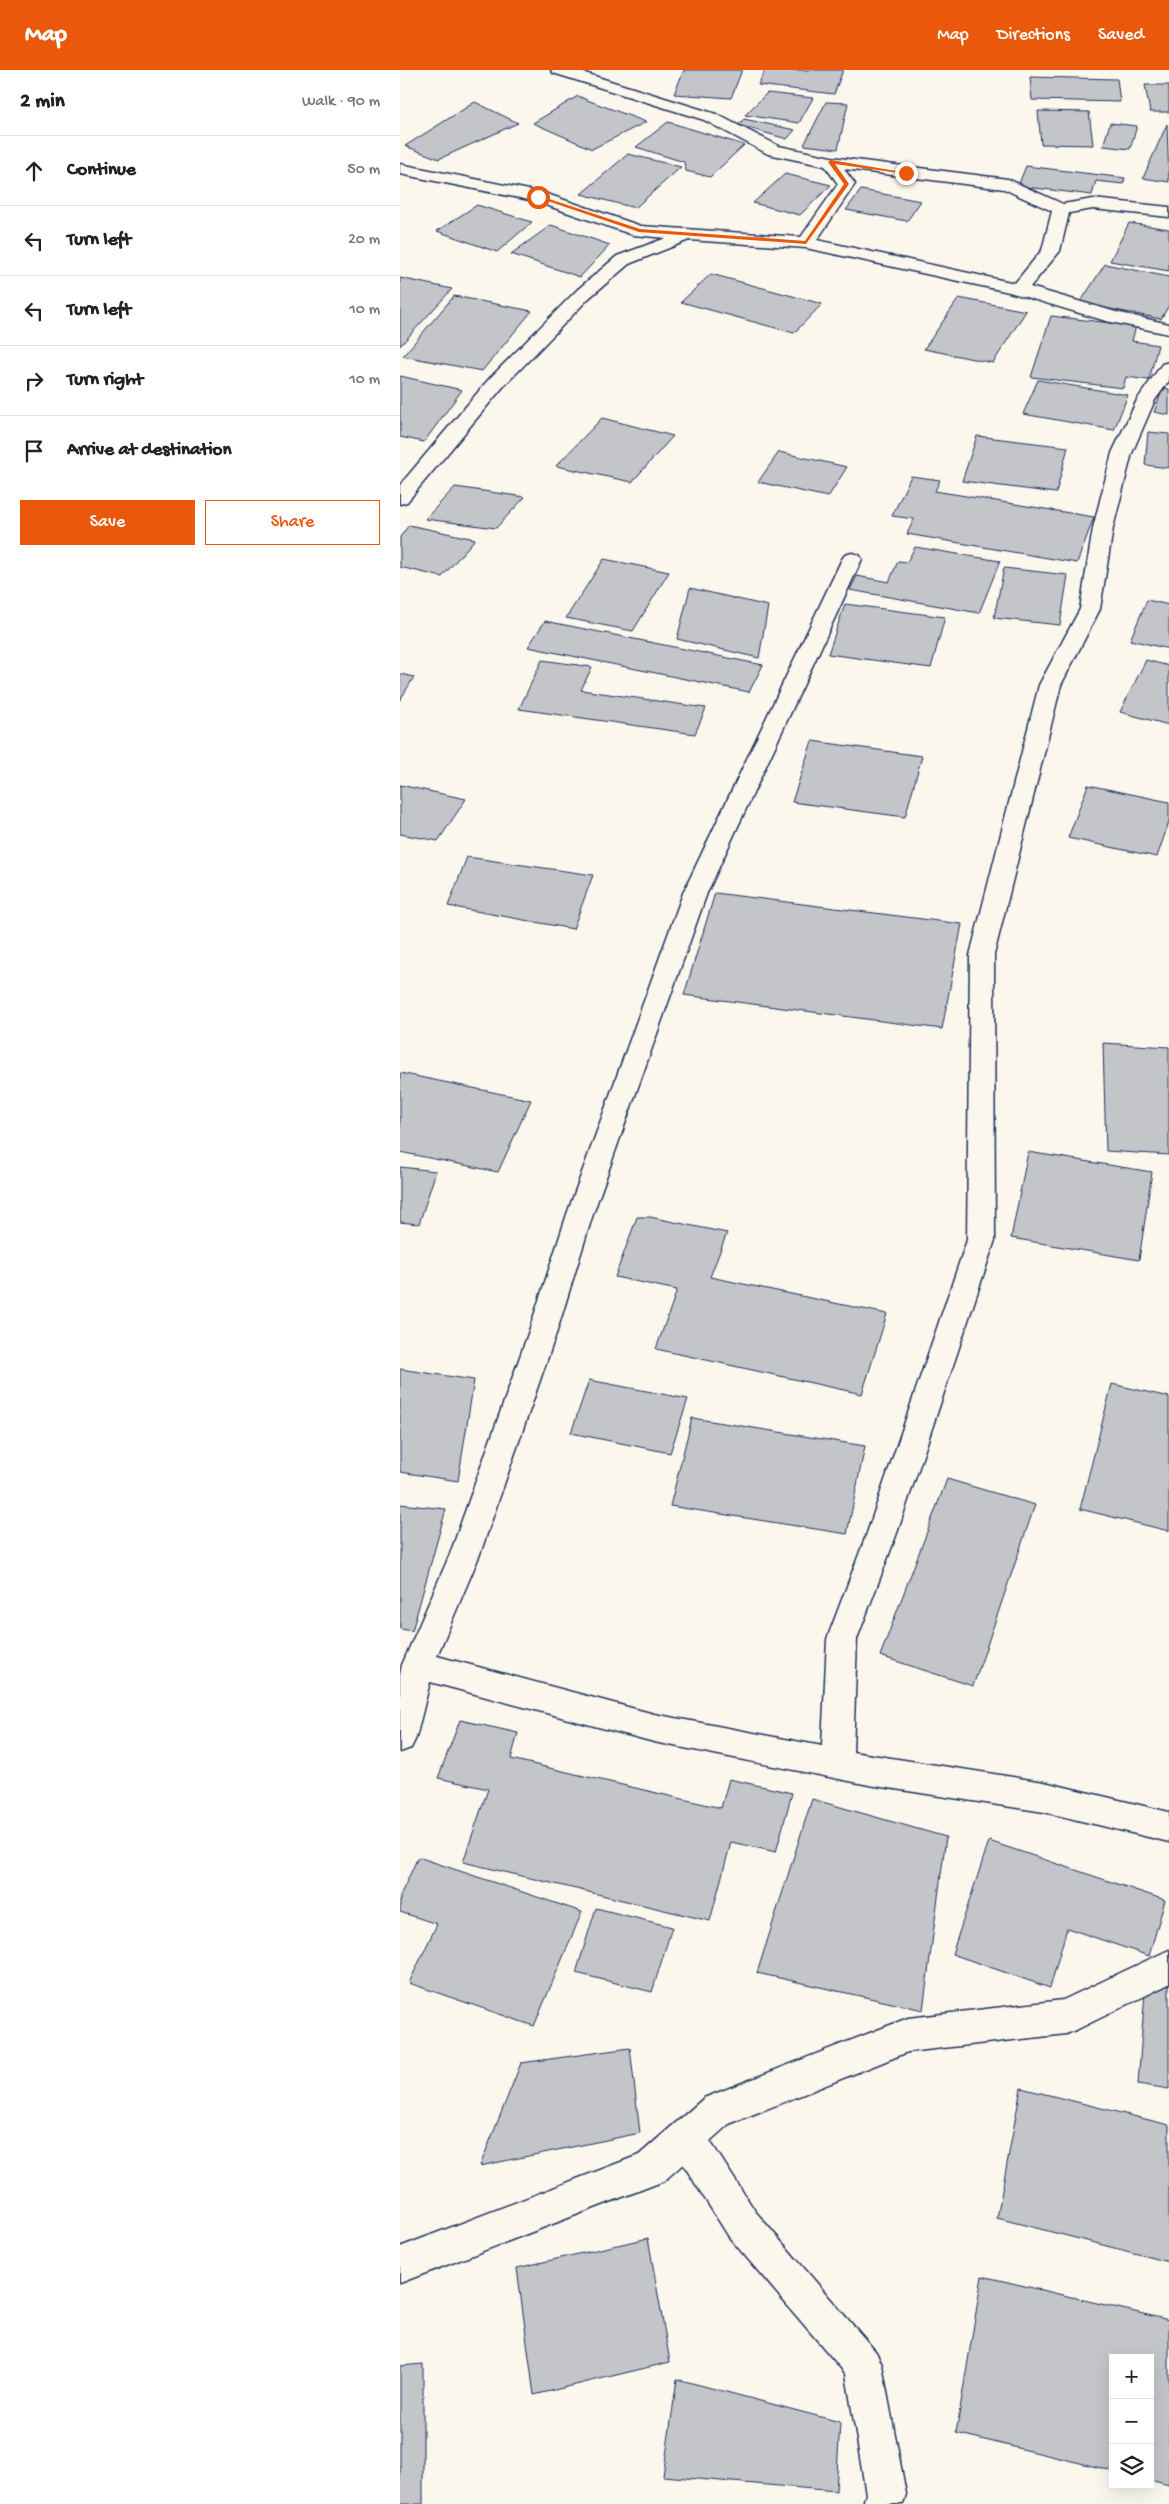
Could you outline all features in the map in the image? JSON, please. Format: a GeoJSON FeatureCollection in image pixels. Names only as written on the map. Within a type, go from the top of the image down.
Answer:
{"type":"FeatureCollection","features":[{"type":"Feature","properties":{"kind":"street"},"geometry":{"type":"LineString","coordinates":[[559,70],[710,117],[774,150],[831,162],[1008,184],[1061,209],[1094,204],[1169,212]]}},
{"type":"Feature","properties":{"kind":"street"},"geometry":{"type":"LineString","coordinates":[[806,242],[847,184],[831,162]]}},
{"type":"Feature","properties":{"kind":"street"},"geometry":{"type":"LineString","coordinates":[[400,169],[422,175],[538,197],[639,231],[806,242],[1014,288],[1112,317],[1169,329]]}},
{"type":"Feature","properties":{"kind":"street"},"geometry":{"type":"LineString","coordinates":[[1014,288],[1019,289],[1051,251],[1061,209]]}},
{"type":"Feature","properties":{"kind":"street"},"geometry":{"type":"LineString","coordinates":[[400,498],[496,383],[583,294],[623,260],[690,234]]}},
{"type":"Feature","properties":{"kind":"street"},"geometry":{"type":"LineString","coordinates":[[837,1763],[842,1639],[882,1533],[981,1240],[982,955],[1050,685],[1090,609],[1103,528],[1122,453],[1146,400],[1169,368]]}},
{"type":"Feature","properties":{"kind":"street"},"geometry":{"type":"LineString","coordinates":[[400,1738],[418,1665],[468,1545],[543,1331],[580,1214],[695,893],[852,559]]}},
{"type":"Feature","properties":{"kind":"street"},"geometry":{"type":"LineString","coordinates":[[418,1665],[654,1728],[837,1763],[1044,1797],[1169,1827]]}},
{"type":"Feature","properties":{"kind":"street"},"geometry":{"type":"LineString","coordinates":[[400,2265],[651,2168],[716,2111],[908,2036],[1066,2018],[1169,1966]]}},
{"type":"Feature","properties":{"kind":"street"},"geometry":{"type":"LineString","coordinates":[[687,2137],[742,2224],[863,2365],[886,2494],[884,2504]]}},
{"type":"Feature","properties":{"kind":"building"},"geometry":{"type":"Polygon","coordinates":[[[684,70],[742,70],[731,98],[674,94],[684,70]]]}},
{"type":"Feature","properties":{"kind":"building"},"geometry":{"type":"Polygon","coordinates":[[[765,70],[843,70],[834,94],[758,85],[765,70]]]}},
{"type":"Feature","properties":{"kind":"building"},"geometry":{"type":"Polygon","coordinates":[[[1030,77],[1117,79],[1120,102],[1032,100],[1030,77]]]}},
{"type":"Feature","properties":{"kind":"building"},"geometry":{"type":"Polygon","coordinates":[[[1145,85],[1169,85],[1169,112],[1150,112],[1145,85]]]}},
{"type":"Feature","properties":{"kind":"building"},"geometry":{"type":"Polygon","coordinates":[[[767,93],[813,98],[799,123],[745,115],[767,93]]]}},
{"type":"Feature","properties":{"kind":"building"},"geometry":{"type":"Polygon","coordinates":[[[578,96],[646,122],[592,149],[533,123],[578,96]]]}},
{"type":"Feature","properties":{"kind":"building"},"geometry":{"type":"Polygon","coordinates":[[[475,102],[518,123],[439,159],[405,146],[475,102]]]}},
{"type":"Feature","properties":{"kind":"building"},"geometry":{"type":"Polygon","coordinates":[[[826,102],[848,103],[838,149],[804,145],[826,102]]]}},
{"type":"Feature","properties":{"kind":"building"},"geometry":{"type":"Polygon","coordinates":[[[1038,111],[1089,112],[1093,145],[1041,144],[1038,111]]]}},
{"type":"Feature","properties":{"kind":"building"},"geometry":{"type":"Polygon","coordinates":[[[744,119],[795,130],[787,139],[738,125],[744,119]]]}},
{"type":"Feature","properties":{"kind":"building"},"geometry":{"type":"Polygon","coordinates":[[[668,122],[744,145],[710,177],[686,171],[684,162],[636,147],[668,122]]]}},
{"type":"Feature","properties":{"kind":"building"},"geometry":{"type":"Polygon","coordinates":[[[1110,123],[1137,126],[1130,149],[1103,146],[1110,123]]]}},
{"type":"Feature","properties":{"kind":"building"},"geometry":{"type":"Polygon","coordinates":[[[1167,124],[1169,182],[1143,178],[1167,124]]]}},
{"type":"Feature","properties":{"kind":"building"},"geometry":{"type":"Polygon","coordinates":[[[628,154],[681,167],[635,208],[581,194],[628,154]]]}},
{"type":"Feature","properties":{"kind":"building"},"geometry":{"type":"Polygon","coordinates":[[[1026,166],[1125,178],[1123,184],[1096,181],[1092,195],[1018,186],[1026,166]]]}},
{"type":"Feature","properties":{"kind":"building"},"geometry":{"type":"Polygon","coordinates":[[[785,174],[831,185],[800,215],[753,203],[785,174]]]}},
{"type":"Feature","properties":{"kind":"building"},"geometry":{"type":"Polygon","coordinates":[[[861,190],[921,201],[907,221],[846,210],[861,190]]]}},
{"type":"Feature","properties":{"kind":"building"},"geometry":{"type":"Polygon","coordinates":[[[477,205],[532,222],[497,252],[437,231],[477,205]]]}},
{"type":"Feature","properties":{"kind":"building"},"geometry":{"type":"Polygon","coordinates":[[[1129,223],[1169,229],[1169,271],[1110,261],[1129,223]]]}},
{"type":"Feature","properties":{"kind":"building"},"geometry":{"type":"Polygon","coordinates":[[[551,225],[610,245],[580,277],[511,254],[551,225]]]}},
{"type":"Feature","properties":{"kind":"building"},"geometry":{"type":"Polygon","coordinates":[[[1105,264],[1169,277],[1169,305],[1161,319],[1080,303],[1105,264]]]}},
{"type":"Feature","properties":{"kind":"building"},"geometry":{"type":"Polygon","coordinates":[[[711,274],[822,304],[794,333],[681,302],[711,274]]]}},
{"type":"Feature","properties":{"kind":"building"},"geometry":{"type":"Polygon","coordinates":[[[400,278],[452,289],[400,346],[400,278]]]}},
{"type":"Feature","properties":{"kind":"building"},"geometry":{"type":"Polygon","coordinates":[[[454,296],[532,311],[482,371],[403,356],[454,296]]]}},
{"type":"Feature","properties":{"kind":"building"},"geometry":{"type":"Polygon","coordinates":[[[959,298],[1026,311],[993,363],[924,349],[959,298]]]}},
{"type":"Feature","properties":{"kind":"building"},"geometry":{"type":"Polygon","coordinates":[[[1051,316],[1136,326],[1132,341],[1158,345],[1149,380],[1126,377],[1123,388],[1031,377],[1051,316]]]}},
{"type":"Feature","properties":{"kind":"building"},"geometry":{"type":"Polygon","coordinates":[[[400,376],[462,390],[424,442],[400,437],[400,376]]]}},
{"type":"Feature","properties":{"kind":"building"},"geometry":{"type":"Polygon","coordinates":[[[1038,380],[1128,395],[1114,430],[1023,414],[1038,380]]]}},
{"type":"Feature","properties":{"kind":"building"},"geometry":{"type":"Polygon","coordinates":[[[1163,388],[1169,389],[1169,415],[1154,412],[1163,388]]]}},
{"type":"Feature","properties":{"kind":"building"},"geometry":{"type":"Polygon","coordinates":[[[602,418],[673,436],[632,482],[556,466],[602,418]]]}},
{"type":"Feature","properties":{"kind":"building"},"geometry":{"type":"Polygon","coordinates":[[[1148,432],[1169,434],[1169,468],[1145,465],[1148,432]]]}},
{"type":"Feature","properties":{"kind":"building"},"geometry":{"type":"Polygon","coordinates":[[[977,436],[1068,447],[1056,493],[962,481],[977,436]]]}},
{"type":"Feature","properties":{"kind":"building"},"geometry":{"type":"Polygon","coordinates":[[[779,452],[847,467],[828,497],[758,482],[779,452]]]}},
{"type":"Feature","properties":{"kind":"building"},"geometry":{"type":"Polygon","coordinates":[[[911,476],[940,480],[935,491],[1094,517],[1077,563],[907,534],[914,519],[892,516],[911,476]]]}},
{"type":"Feature","properties":{"kind":"building"},"geometry":{"type":"Polygon","coordinates":[[[455,487],[525,497],[496,528],[425,519],[455,487]]]}},
{"type":"Feature","properties":{"kind":"building"},"geometry":{"type":"Polygon","coordinates":[[[409,525],[475,539],[442,577],[400,567],[400,537],[409,525]]]}},
{"type":"Feature","properties":{"kind":"building"},"geometry":{"type":"Polygon","coordinates":[[[915,547],[1000,561],[979,613],[850,590],[857,576],[889,582],[898,561],[907,562],[915,547]]]}},
{"type":"Feature","properties":{"kind":"building"},"geometry":{"type":"Polygon","coordinates":[[[604,559],[669,572],[633,631],[566,618],[604,559]]]}},
{"type":"Feature","properties":{"kind":"building"},"geometry":{"type":"Polygon","coordinates":[[[1004,568],[1068,575],[1060,625],[994,618],[1004,568]]]}},
{"type":"Feature","properties":{"kind":"building"},"geometry":{"type":"Polygon","coordinates":[[[690,588],[768,606],[759,658],[677,639],[690,588]]]}},
{"type":"Feature","properties":{"kind":"building"},"geometry":{"type":"Polygon","coordinates":[[[1147,600],[1169,605],[1169,649],[1130,640],[1147,600]]]}},
{"type":"Feature","properties":{"kind":"building"},"geometry":{"type":"Polygon","coordinates":[[[845,604],[945,617],[931,668],[828,654],[845,604]]]}},
{"type":"Feature","properties":{"kind":"building"},"geometry":{"type":"Polygon","coordinates":[[[545,621],[763,665],[749,692],[528,647],[545,621]]]}},
{"type":"Feature","properties":{"kind":"building"},"geometry":{"type":"Polygon","coordinates":[[[542,660],[592,667],[581,690],[706,708],[695,734],[519,709],[542,660]]]}},
{"type":"Feature","properties":{"kind":"building"},"geometry":{"type":"Polygon","coordinates":[[[1146,660],[1169,666],[1169,725],[1120,712],[1146,660]]]}},
{"type":"Feature","properties":{"kind":"building"},"geometry":{"type":"Polygon","coordinates":[[[400,674],[414,677],[400,700],[400,674]]]}},
{"type":"Feature","properties":{"kind":"building"},"geometry":{"type":"Polygon","coordinates":[[[812,741],[922,756],[905,817],[792,802],[812,741]]]}},
{"type":"Feature","properties":{"kind":"building"},"geometry":{"type":"Polygon","coordinates":[[[400,785],[466,799],[438,841],[400,834],[400,785]]]}},
{"type":"Feature","properties":{"kind":"building"},"geometry":{"type":"Polygon","coordinates":[[[1088,785],[1169,802],[1169,822],[1157,857],[1068,838],[1088,785]]]}},
{"type":"Feature","properties":{"kind":"building"},"geometry":{"type":"Polygon","coordinates":[[[467,857],[593,875],[573,929],[448,906],[467,857]]]}},
{"type":"Feature","properties":{"kind":"building"},"geometry":{"type":"Polygon","coordinates":[[[715,893],[962,924],[942,1029],[684,995],[715,893]]]}},
{"type":"Feature","properties":{"kind":"building"},"geometry":{"type":"Polygon","coordinates":[[[1103,1043],[1169,1047],[1169,1155],[1106,1151],[1103,1043]]]}},
{"type":"Feature","properties":{"kind":"building"},"geometry":{"type":"Polygon","coordinates":[[[400,1073],[531,1100],[498,1172],[400,1152],[400,1073]]]}},
{"type":"Feature","properties":{"kind":"building"},"geometry":{"type":"Polygon","coordinates":[[[1028,1152],[1152,1172],[1139,1260],[1011,1238],[1028,1152]]]}},
{"type":"Feature","properties":{"kind":"building"},"geometry":{"type":"Polygon","coordinates":[[[400,1167],[436,1171],[419,1224],[400,1222],[400,1167]]]}},
{"type":"Feature","properties":{"kind":"building"},"geometry":{"type":"Polygon","coordinates":[[[637,1217],[650,1217],[727,1233],[710,1277],[887,1314],[862,1394],[656,1349],[677,1290],[615,1277],[637,1217]]]}},
{"type":"Feature","properties":{"kind":"building"},"geometry":{"type":"Polygon","coordinates":[[[400,1369],[474,1380],[458,1481],[400,1472],[400,1369]]]}},
{"type":"Feature","properties":{"kind":"building"},"geometry":{"type":"Polygon","coordinates":[[[589,1380],[688,1399],[670,1453],[571,1433],[589,1380]]]}},
{"type":"Feature","properties":{"kind":"building"},"geometry":{"type":"Polygon","coordinates":[[[1112,1384],[1169,1397],[1169,1531],[1080,1509],[1112,1384]]]}},
{"type":"Feature","properties":{"kind":"building"},"geometry":{"type":"Polygon","coordinates":[[[692,1418],[865,1446],[847,1534],[670,1506],[692,1418]]]}},
{"type":"Feature","properties":{"kind":"building"},"geometry":{"type":"Polygon","coordinates":[[[947,1479],[1035,1505],[973,1686],[880,1656],[947,1479]]]}},
{"type":"Feature","properties":{"kind":"building"},"geometry":{"type":"Polygon","coordinates":[[[400,1504],[446,1509],[412,1631],[400,1629],[400,1504]]]}},
{"type":"Feature","properties":{"kind":"building"},"geometry":{"type":"Polygon","coordinates":[[[460,1720],[518,1733],[511,1759],[721,1808],[729,1779],[792,1793],[776,1852],[731,1842],[710,1921],[463,1862],[488,1789],[438,1778],[460,1720]]]}},
{"type":"Feature","properties":{"kind":"building"},"geometry":{"type":"Polygon","coordinates":[[[812,1799],[946,1837],[923,2010],[757,1973],[812,1799]]]}},
{"type":"Feature","properties":{"kind":"building"},"geometry":{"type":"Polygon","coordinates":[[[989,1841],[1165,1900],[1149,1956],[1067,1928],[1050,1988],[952,1954],[989,1841]]]}},
{"type":"Feature","properties":{"kind":"building"},"geometry":{"type":"Polygon","coordinates":[[[418,1857],[582,1912],[534,2026],[409,1983],[437,1924],[400,1912],[400,1896],[418,1857]]]}},
{"type":"Feature","properties":{"kind":"building"},"geometry":{"type":"Polygon","coordinates":[[[596,1908],[672,1927],[652,1992],[576,1973],[596,1908]]]}},
{"type":"Feature","properties":{"kind":"building"},"geometry":{"type":"Polygon","coordinates":[[[1146,1979],[1169,1983],[1169,2089],[1138,2084],[1146,1979]]]}},
{"type":"Feature","properties":{"kind":"building"},"geometry":{"type":"Polygon","coordinates":[[[630,2048],[640,2133],[480,2166],[521,2063],[630,2048]]]}},
{"type":"Feature","properties":{"kind":"building"},"geometry":{"type":"Polygon","coordinates":[[[1021,2088],[1169,2125],[1169,2262],[997,2218],[1021,2088]]]}},
{"type":"Feature","properties":{"kind":"building"},"geometry":{"type":"Polygon","coordinates":[[[648,2238],[670,2362],[534,2395],[517,2268],[648,2238]]]}},
{"type":"Feature","properties":{"kind":"building"},"geometry":{"type":"Polygon","coordinates":[[[982,2276],[1169,2320],[1169,2485],[1154,2481],[1154,2354],[1109,2354],[1109,2470],[956,2433],[982,2276]]]}},
{"type":"Feature","properties":{"kind":"building"},"geometry":{"type":"Polygon","coordinates":[[[423,2364],[423,2504],[400,2504],[400,2366],[423,2364]]]}},
{"type":"Feature","properties":{"kind":"building"},"geometry":{"type":"Polygon","coordinates":[[[677,2379],[840,2422],[836,2491],[663,2476],[677,2379]]]}},
{"type":"Feature","properties":{"kind":"route"},"geometry":{"type":"LineString","coordinates":[[538,197],[639,231],[806,242],[847,184],[831,162],[906,173]]}}]}
